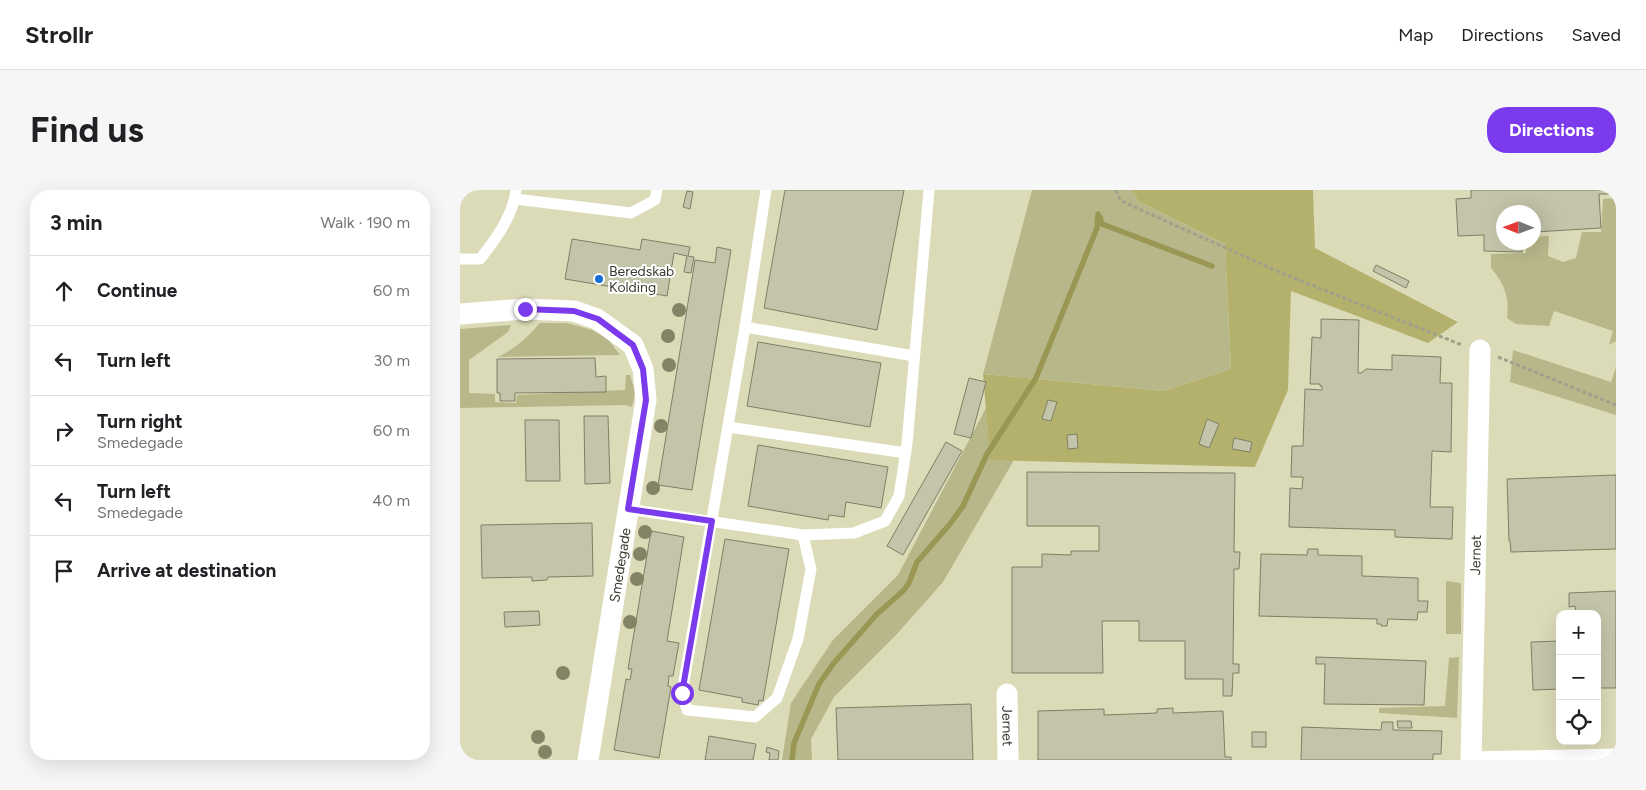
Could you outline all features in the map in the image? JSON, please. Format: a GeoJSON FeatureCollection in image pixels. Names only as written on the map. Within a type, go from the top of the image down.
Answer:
{"type":"FeatureCollection","features":[{"type":"Feature","properties":{"kind":"street","name":"Smedegade"},"geometry":{"type":"LineString","coordinates":[[460,314],[525,309],[574,311],[598,319],[633,345],[643,369],[646,400],[588,760]]}},
{"type":"Feature","properties":{"kind":"street","name":"Jernet"},"geometry":{"type":"LineString","coordinates":[[1471,758],[1480,350]]}},
{"type":"Feature","properties":{"kind":"street","name":"Jernet"},"geometry":{"type":"LineString","coordinates":[[1007,694],[1008,760]]}},
{"type":"Feature","properties":{"kind":"lane"},"geometry":{"type":"LineString","coordinates":[[460,259],[480,259],[498,238],[516,194],[631,213],[654,200],[657,190]]}},
{"type":"Feature","properties":{"kind":"lane"},"geometry":{"type":"LineString","coordinates":[[766,190],[746,327],[682,693],[687,710],[755,717],[777,698],[798,639],[811,569],[803,535]]}},
{"type":"Feature","properties":{"kind":"lane"},"geometry":{"type":"LineString","coordinates":[[628,509],[803,535],[854,533],[885,521],[899,496],[906,452],[928,190]]}},
{"type":"Feature","properties":{"kind":"lane"},"geometry":{"type":"LineString","coordinates":[[746,327],[914,356]]}},
{"type":"Feature","properties":{"kind":"lane"},"geometry":{"type":"LineString","coordinates":[[728,427],[906,452]]}},
{"type":"Feature","properties":{"kind":"lane"},"geometry":{"type":"LineString","coordinates":[[1471,758],[1616,754]]}},
{"type":"Feature","properties":{"kind":"path"},"geometry":{"type":"LineString","coordinates":[[1116,190],[1120,200],[1266,266],[1616,405]]}},
{"type":"Feature","properties":{"kind":"shaded area"},"geometry":{"type":"Polygon","coordinates":[[[460,190],[1032,190],[983,374],[990,459],[1255,467],[1288,390],[1291,291],[1428,343],[1458,321],[1315,248],[1313,190],[1616,190],[1616,760],[460,760],[460,190]]]}},
{"type":"Feature","properties":{"kind":"shaded area"},"geometry":{"type":"Polygon","coordinates":[[[1032,190],[1132,190],[1138,201],[1225,244],[1231,369],[1163,391],[983,374],[1032,190]]]}},
{"type":"Feature","properties":{"kind":"shaded area"},"geometry":{"type":"Polygon","coordinates":[[[1132,190],[1313,190],[1315,248],[1458,322],[1428,343],[1291,291],[1288,390],[1255,467],[990,460],[983,374],[1163,391],[1231,369],[1225,244],[1138,201],[1132,190]]]}},
{"type":"Feature","properties":{"kind":"shaded area"},"geometry":{"type":"Polygon","coordinates":[[[1616,198],[1616,341],[1609,345],[1613,331],[1554,311],[1549,326],[1516,324],[1507,318],[1507,297],[1503,285],[1491,268],[1491,254],[1526,253],[1526,250],[1541,250],[1541,237],[1549,236],[1548,256],[1563,262],[1576,258],[1582,232],[1601,232],[1603,199],[1616,198]]]}},
{"type":"Feature","properties":{"kind":"shaded area"},"geometry":{"type":"Polygon","coordinates":[[[540,323],[567,323],[592,330],[607,338],[620,355],[498,357],[521,342],[540,323]]]}},
{"type":"Feature","properties":{"kind":"shaded area"},"geometry":{"type":"Polygon","coordinates":[[[511,325],[508,332],[469,360],[469,393],[495,394],[495,402],[516,403],[517,395],[625,390],[626,375],[630,375],[635,392],[632,407],[625,405],[460,408],[460,329],[511,325]]]}},
{"type":"Feature","properties":{"kind":"shaded area"},"geometry":{"type":"Polygon","coordinates":[[[1513,350],[1611,382],[1616,367],[1616,415],[1510,382],[1513,350]]]}},
{"type":"Feature","properties":{"kind":"shaded area"},"geometry":{"type":"Polygon","coordinates":[[[986,408],[990,459],[1014,460],[943,582],[896,635],[834,697],[811,739],[812,760],[782,760],[791,703],[833,640],[898,575],[986,408]]]}},
{"type":"Feature","properties":{"kind":"shaded area"},"geometry":{"type":"Polygon","coordinates":[[[1446,581],[1461,583],[1461,634],[1446,634],[1446,581]]]}},
{"type":"Feature","properties":{"kind":"shaded area"},"geometry":{"type":"Polygon","coordinates":[[[1459,657],[1457,718],[1379,713],[1379,708],[1445,706],[1449,658],[1459,657]]]}},
{"type":"Feature","properties":{"kind":"building"},"geometry":{"type":"Polygon","coordinates":[[[785,190],[904,190],[877,330],[764,308],[785,190]]]}},
{"type":"Feature","properties":{"kind":"building"},"geometry":{"type":"Polygon","coordinates":[[[1471,190],[1616,190],[1616,194],[1599,194],[1601,228],[1541,232],[1541,205],[1496,205],[1496,250],[1522,250],[1522,252],[1484,251],[1484,235],[1458,236],[1456,199],[1471,198],[1471,190]]]}},
{"type":"Feature","properties":{"kind":"building"},"geometry":{"type":"Polygon","coordinates":[[[687,191],[693,192],[690,209],[683,207],[687,191]]]}},
{"type":"Feature","properties":{"kind":"building"},"geometry":{"type":"Polygon","coordinates":[[[572,239],[640,250],[642,239],[690,247],[688,256],[694,257],[691,273],[684,272],[687,256],[674,253],[667,296],[565,279],[572,239]]]}},
{"type":"Feature","properties":{"kind":"building"},"geometry":{"type":"Polygon","coordinates":[[[717,247],[731,250],[692,490],[658,485],[695,260],[715,263],[717,247]]]}},
{"type":"Feature","properties":{"kind":"building"},"geometry":{"type":"Polygon","coordinates":[[[1376,265],[1409,281],[1406,288],[1373,271],[1376,265]]]}},
{"type":"Feature","properties":{"kind":"building"},"geometry":{"type":"Polygon","coordinates":[[[1321,319],[1359,320],[1358,373],[1366,369],[1392,370],[1392,355],[1441,357],[1440,383],[1452,383],[1451,452],[1432,451],[1430,507],[1453,507],[1452,539],[1395,537],[1395,530],[1289,527],[1290,488],[1302,489],[1303,477],[1291,477],[1292,446],[1303,446],[1305,389],[1322,390],[1320,384],[1310,384],[1312,337],[1321,338],[1321,319]]]}},
{"type":"Feature","properties":{"kind":"building"},"geometry":{"type":"Polygon","coordinates":[[[758,342],[881,363],[870,427],[747,406],[758,342]]]}},
{"type":"Feature","properties":{"kind":"building"},"geometry":{"type":"Polygon","coordinates":[[[595,358],[596,377],[606,376],[606,392],[515,393],[515,401],[500,401],[500,393],[497,393],[497,359],[595,358]]]}},
{"type":"Feature","properties":{"kind":"building"},"geometry":{"type":"Polygon","coordinates":[[[969,378],[986,382],[971,438],[954,434],[969,378]]]}},
{"type":"Feature","properties":{"kind":"building"},"geometry":{"type":"Polygon","coordinates":[[[1048,400],[1057,402],[1051,421],[1042,419],[1048,400]]]}},
{"type":"Feature","properties":{"kind":"building"},"geometry":{"type":"Polygon","coordinates":[[[584,416],[608,416],[610,483],[585,484],[584,416]]]}},
{"type":"Feature","properties":{"kind":"building"},"geometry":{"type":"Polygon","coordinates":[[[1207,419],[1219,424],[1209,448],[1199,444],[1207,419]]]}},
{"type":"Feature","properties":{"kind":"building"},"geometry":{"type":"Polygon","coordinates":[[[525,420],[559,420],[560,481],[526,481],[525,420]]]}},
{"type":"Feature","properties":{"kind":"building"},"geometry":{"type":"Polygon","coordinates":[[[1077,434],[1078,448],[1068,449],[1067,435],[1077,434]]]}},
{"type":"Feature","properties":{"kind":"building"},"geometry":{"type":"Polygon","coordinates":[[[1234,438],[1252,442],[1250,452],[1232,449],[1234,438]]]}},
{"type":"Feature","properties":{"kind":"building"},"geometry":{"type":"Polygon","coordinates":[[[946,442],[962,451],[903,555],[887,546],[946,442]]]}},
{"type":"Feature","properties":{"kind":"building"},"geometry":{"type":"Polygon","coordinates":[[[758,445],[888,467],[881,508],[846,502],[844,517],[829,515],[828,520],[748,506],[758,445]]]}},
{"type":"Feature","properties":{"kind":"building"},"geometry":{"type":"Polygon","coordinates":[[[1027,472],[1235,473],[1234,552],[1240,552],[1239,569],[1234,569],[1233,664],[1239,664],[1239,673],[1233,673],[1232,696],[1223,696],[1223,679],[1185,679],[1185,641],[1139,641],[1139,621],[1102,621],[1103,673],[1012,673],[1012,567],[1042,567],[1042,554],[1071,555],[1071,551],[1099,551],[1099,526],[1027,526],[1027,472]]]}},
{"type":"Feature","properties":{"kind":"building"},"geometry":{"type":"Polygon","coordinates":[[[1616,475],[1616,549],[1511,552],[1507,479],[1616,475]]]}},
{"type":"Feature","properties":{"kind":"building"},"geometry":{"type":"Polygon","coordinates":[[[592,523],[593,576],[548,577],[547,580],[532,581],[532,577],[482,578],[481,525],[592,523]]]}},
{"type":"Feature","properties":{"kind":"building"},"geometry":{"type":"Polygon","coordinates":[[[651,531],[684,537],[667,641],[679,643],[673,676],[669,676],[668,686],[671,687],[659,758],[614,750],[626,679],[630,680],[632,669],[628,669],[651,531]]]}},
{"type":"Feature","properties":{"kind":"building"},"geometry":{"type":"Polygon","coordinates":[[[725,539],[789,549],[763,701],[759,700],[758,705],[742,702],[742,698],[699,690],[725,539]]]}},
{"type":"Feature","properties":{"kind":"building"},"geometry":{"type":"Polygon","coordinates":[[[1308,549],[1318,549],[1318,555],[1362,556],[1362,576],[1418,578],[1418,601],[1428,601],[1427,612],[1418,612],[1417,620],[1388,619],[1387,626],[1377,624],[1377,619],[1259,616],[1261,554],[1307,555],[1308,549]]]}},
{"type":"Feature","properties":{"kind":"building"},"geometry":{"type":"Polygon","coordinates":[[[1616,591],[1616,688],[1601,688],[1601,610],[1576,610],[1575,606],[1569,607],[1569,593],[1616,591]]]}},
{"type":"Feature","properties":{"kind":"building"},"geometry":{"type":"Polygon","coordinates":[[[539,611],[540,625],[505,627],[504,612],[539,611]]]}},
{"type":"Feature","properties":{"kind":"building"},"geometry":{"type":"Polygon","coordinates":[[[1556,641],[1556,689],[1533,690],[1531,642],[1556,641]]]}},
{"type":"Feature","properties":{"kind":"building"},"geometry":{"type":"Polygon","coordinates":[[[1316,657],[1426,661],[1424,705],[1324,704],[1325,664],[1316,664],[1316,657]]]}},
{"type":"Feature","properties":{"kind":"building"},"geometry":{"type":"Polygon","coordinates":[[[971,704],[973,760],[838,760],[836,708],[971,704]]]}},
{"type":"Feature","properties":{"kind":"building"},"geometry":{"type":"Polygon","coordinates":[[[1173,708],[1173,713],[1223,711],[1225,757],[1231,757],[1231,760],[1038,760],[1038,711],[1104,709],[1104,715],[1157,713],[1157,709],[1173,708]]]}},
{"type":"Feature","properties":{"kind":"building"},"geometry":{"type":"Polygon","coordinates":[[[1397,721],[1411,721],[1412,728],[1398,728],[1397,721]]]}},
{"type":"Feature","properties":{"kind":"building"},"geometry":{"type":"Polygon","coordinates":[[[1382,722],[1393,722],[1393,730],[1442,731],[1441,754],[1433,754],[1433,760],[1301,760],[1302,727],[1381,730],[1382,722]]]}},
{"type":"Feature","properties":{"kind":"building"},"geometry":{"type":"Polygon","coordinates":[[[1252,732],[1266,732],[1266,747],[1252,747],[1252,732]]]}},
{"type":"Feature","properties":{"kind":"building"},"geometry":{"type":"Polygon","coordinates":[[[709,736],[756,744],[753,760],[705,760],[709,736]]]}},
{"type":"Feature","properties":{"kind":"building"},"geometry":{"type":"Polygon","coordinates":[[[767,747],[779,751],[778,760],[769,760],[770,753],[766,752],[767,747]]]}},
{"type":"Feature","properties":{"kind":"waterway"},"geometry":{"type":"LineString","coordinates":[[792,760],[794,743],[819,684],[833,664],[876,615],[904,590],[909,583],[917,562],[963,506],[987,454],[1036,378],[1097,228],[1098,214]]}},
{"type":"Feature","properties":{"kind":"waterway"},"geometry":{"type":"LineString","coordinates":[[1100,217],[1102,224],[1212,266]]}},
{"type":"Feature","properties":{"kind":"place","name":"Beredskab Kolding"},"geometry":{"type":"Point","coordinates":[599,279]}},
{"type":"Feature","properties":{"kind":"route"},"geometry":{"type":"LineString","coordinates":[[525,309],[574,311],[598,319],[633,345],[643,369],[646,400],[628,509],[712,521],[682,693]]}}]}
